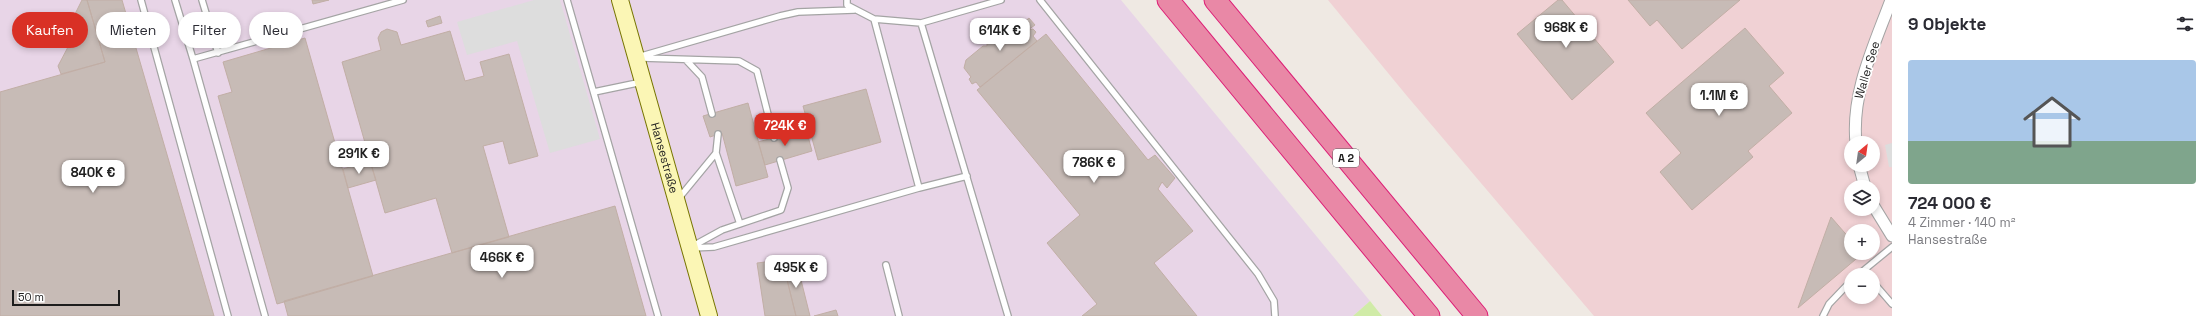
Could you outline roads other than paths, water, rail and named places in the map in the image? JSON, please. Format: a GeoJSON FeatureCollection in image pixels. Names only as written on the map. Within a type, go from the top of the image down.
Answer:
{"type":"FeatureCollection","features":[{"type":"Feature","properties":{"kind":"highway"},"geometry":{"type":"LineString","coordinates":[[1168,0],[1429,316]]}},
{"type":"Feature","properties":{"kind":"highway","name":"A 2"},"geometry":{"type":"LineString","coordinates":[[1215,0],[1477,316]]}},
{"type":"Feature","properties":{"kind":"main road","name":"Hansestraße"},"geometry":{"type":"LineString","coordinates":[[620,0],[709,316]]}},
{"type":"Feature","properties":{"kind":"street","name":"Waller See"},"geometry":{"type":"LineString","coordinates":[[1856,136],[1855,116],[1863,76],[1891,0]]}},
{"type":"Feature","properties":{"kind":"street"},"geometry":{"type":"LineString","coordinates":[[1880,216],[1892,236]]}},
{"type":"Feature","properties":{"kind":"lane"},"geometry":{"type":"LineString","coordinates":[[140,0],[228,316]]}},
{"type":"Feature","properties":{"kind":"lane"},"geometry":{"type":"LineString","coordinates":[[175,0],[265,316]]}},
{"type":"Feature","properties":{"kind":"lane"},"geometry":{"type":"LineString","coordinates":[[202,0],[218,52]]}},
{"type":"Feature","properties":{"kind":"lane"},"geometry":{"type":"LineString","coordinates":[[193,60],[382,3],[403,0]]}},
{"type":"Feature","properties":{"kind":"lane"},"geometry":{"type":"LineString","coordinates":[[567,0],[658,316]]}},
{"type":"Feature","properties":{"kind":"lane"},"geometry":{"type":"LineString","coordinates":[[847,0],[847,5],[854,10],[874,19],[921,23],[1000,0]]}},
{"type":"Feature","properties":{"kind":"lane"},"geometry":{"type":"LineString","coordinates":[[1040,0],[1258,274],[1274,301],[1275,316]]}},
{"type":"Feature","properties":{"kind":"lane"},"geometry":{"type":"LineString","coordinates":[[636,58],[798,12],[854,10]]}},
{"type":"Feature","properties":{"kind":"lane"},"geometry":{"type":"LineString","coordinates":[[874,19],[919,188]]}},
{"type":"Feature","properties":{"kind":"lane"},"geometry":{"type":"LineString","coordinates":[[921,23],[1008,316]]}},
{"type":"Feature","properties":{"kind":"lane"},"geometry":{"type":"LineString","coordinates":[[636,58],[739,62],[756,70],[774,138]]}},
{"type":"Feature","properties":{"kind":"lane"},"geometry":{"type":"LineString","coordinates":[[686,60],[702,77],[712,114]]}},
{"type":"Feature","properties":{"kind":"lane"},"geometry":{"type":"LineString","coordinates":[[594,92],[643,82]]}},
{"type":"Feature","properties":{"kind":"lane"},"geometry":{"type":"LineString","coordinates":[[718,134],[716,153],[740,224]]}},
{"type":"Feature","properties":{"kind":"lane"},"geometry":{"type":"LineString","coordinates":[[676,200],[696,180],[716,153]]}},
{"type":"Feature","properties":{"kind":"lane"},"geometry":{"type":"LineString","coordinates":[[690,248],[710,235],[782,210],[788,188],[780,160]]}},
{"type":"Feature","properties":{"kind":"lane"},"geometry":{"type":"LineString","coordinates":[[690,248],[714,247],[919,188],[967,176]]}},
{"type":"Feature","properties":{"kind":"lane"},"geometry":{"type":"LineString","coordinates":[[1869,268],[1892,247]]}},
{"type":"Feature","properties":{"kind":"lane"},"geometry":{"type":"LineString","coordinates":[[886,265],[899,316]]}},
{"type":"Feature","properties":{"kind":"lane"},"geometry":{"type":"LineString","coordinates":[[1823,316],[1830,304],[1844,289]]}},
{"type":"Feature","properties":{"kind":"lane"},"geometry":{"type":"LineString","coordinates":[[1880,290],[1892,304]]}}]}
